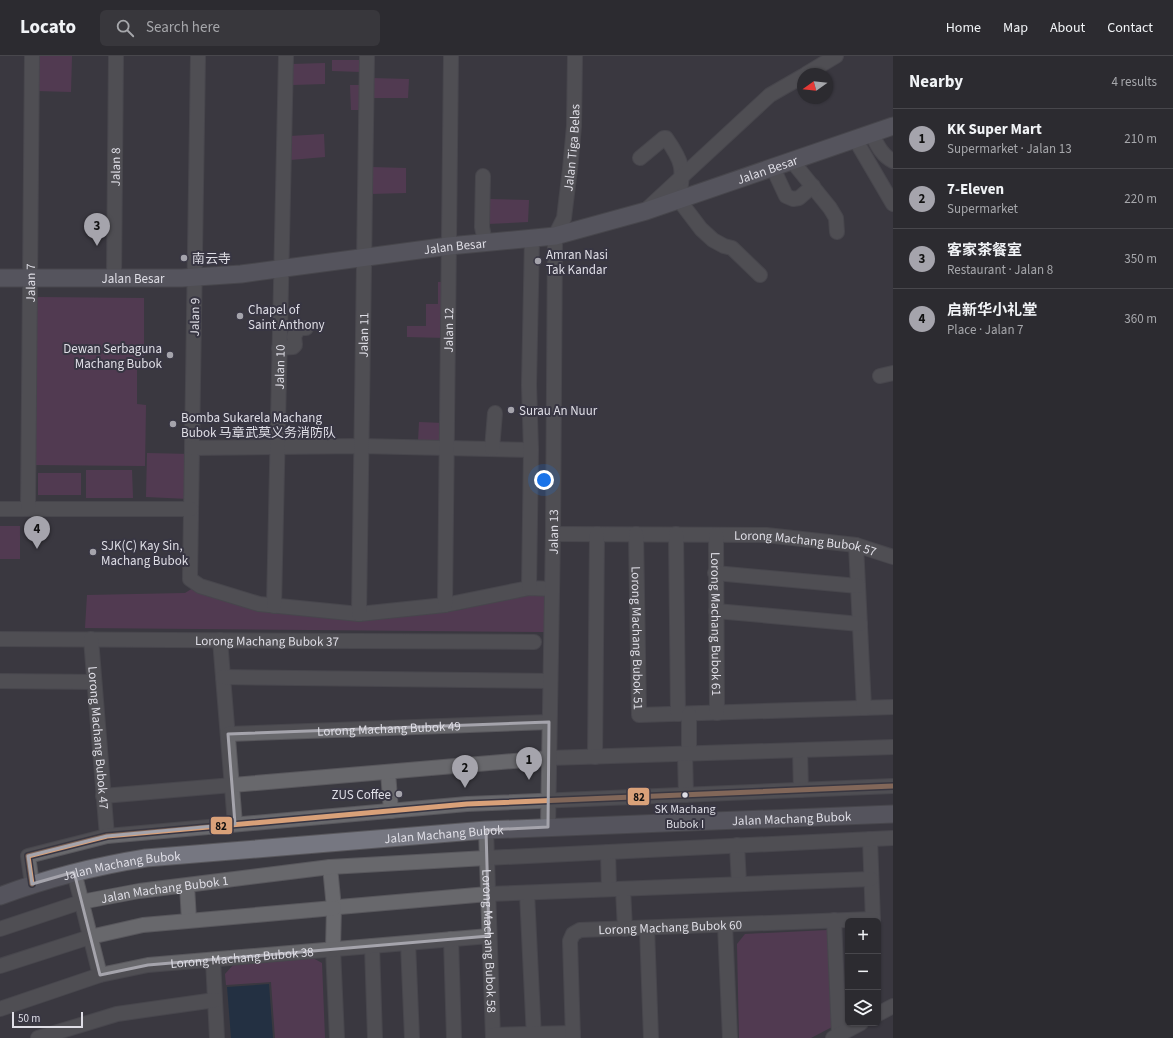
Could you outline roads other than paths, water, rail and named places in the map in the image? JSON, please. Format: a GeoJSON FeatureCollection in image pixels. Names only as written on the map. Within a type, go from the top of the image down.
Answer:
{"type":"FeatureCollection","features":[{"type":"Feature","properties":{"kind":"main road","name":"Jalan Besar"},"geometry":{"type":"LineString","coordinates":[[0,278],[195,277],[241,274],[449,246],[555,236],[646,211],[893,126]]}},
{"type":"Feature","properties":{"kind":"main road","name":"Jalan Machang Bubok"},"geometry":{"type":"LineString","coordinates":[[0,896],[32,884],[74,872],[146,858],[486,844],[548,827],[893,814]]}},
{"type":"Feature","properties":{"kind":"street","name":"Jalan 7"},"geometry":{"type":"LineString","coordinates":[[28,509],[32,56]]}},
{"type":"Feature","properties":{"kind":"street","name":"Jalan 8"},"geometry":{"type":"LineString","coordinates":[[114,278],[116,56]]}},
{"type":"Feature","properties":{"kind":"street","name":"Jalan 9"},"geometry":{"type":"LineString","coordinates":[[198,56],[190,579],[200,586],[259,604],[274,606]]}},
{"type":"Feature","properties":{"kind":"street","name":"Jalan 10"},"geometry":{"type":"LineString","coordinates":[[274,606],[280,269],[286,56]]}},
{"type":"Feature","properties":{"kind":"street","name":"Jalan 11"},"geometry":{"type":"LineString","coordinates":[[359,614],[367,56]]}},
{"type":"Feature","properties":{"kind":"street","name":"Jalan 12"},"geometry":{"type":"LineString","coordinates":[[445,605],[451,56]]}},
{"type":"Feature","properties":{"kind":"street","name":"Jalan Tiga Belas"},"geometry":{"type":"LineString","coordinates":[[555,236],[564,218],[570,169],[574,126],[575,56]]}},
{"type":"Feature","properties":{"kind":"street"},"geometry":{"type":"LineString","coordinates":[[816,68],[836,56]]}},
{"type":"Feature","properties":{"kind":"street"},"geometry":{"type":"LineString","coordinates":[[646,211],[770,95],[797,79]]}},
{"type":"Feature","properties":{"kind":"street"},"geometry":{"type":"LineString","coordinates":[[871,133],[880,150],[893,161]]}},
{"type":"Feature","properties":{"kind":"street"},"geometry":{"type":"LineString","coordinates":[[640,158],[664,138],[666,138],[677,153],[682,165],[679,200],[702,229],[713,240],[724,246],[732,248],[760,274]]}},
{"type":"Feature","properties":{"kind":"street"},"geometry":{"type":"LineString","coordinates":[[855,139],[893,204]]}},
{"type":"Feature","properties":{"kind":"street"},"geometry":{"type":"LineString","coordinates":[[792,161],[830,208],[836,218],[837,232]]}},
{"type":"Feature","properties":{"kind":"street"},"geometry":{"type":"LineString","coordinates":[[773,168],[786,196],[793,199],[799,198],[813,186]]}},
{"type":"Feature","properties":{"kind":"street"},"geometry":{"type":"LineString","coordinates":[[483,176],[482,227],[485,242]]}},
{"type":"Feature","properties":{"kind":"street","name":"Jalan 13"},"geometry":{"type":"LineString","coordinates":[[548,827],[553,534],[555,236]]}},
{"type":"Feature","properties":{"kind":"street"},"geometry":{"type":"LineString","coordinates":[[529,588],[531,450],[528,384],[532,239]]}},
{"type":"Feature","properties":{"kind":"street"},"geometry":{"type":"LineString","coordinates":[[279,348],[294,347],[294,336],[299,328],[306,328]]}},
{"type":"Feature","properties":{"kind":"street"},"geometry":{"type":"LineString","coordinates":[[492,449],[495,413]]}},
{"type":"Feature","properties":{"kind":"street"},"geometry":{"type":"LineString","coordinates":[[192,448],[361,446],[531,450]]}},
{"type":"Feature","properties":{"kind":"street"},"geometry":{"type":"LineString","coordinates":[[0,509],[191,509]]}},
{"type":"Feature","properties":{"kind":"street"},"geometry":{"type":"LineString","coordinates":[[553,534],[636,534]]}},
{"type":"Feature","properties":{"kind":"street"},"geometry":{"type":"LineString","coordinates":[[595,757],[597,534]]}},
{"type":"Feature","properties":{"kind":"street","name":"Lorong Machang Bubok 57"},"geometry":{"type":"LineString","coordinates":[[636,534],[766,535],[856,545],[893,557]]}},
{"type":"Feature","properties":{"kind":"street","name":"Lorong Machang Bubok 51"},"geometry":{"type":"LineString","coordinates":[[636,534],[639,715],[893,707]]}},
{"type":"Feature","properties":{"kind":"street"},"geometry":{"type":"LineString","coordinates":[[676,534],[687,754],[686,796]]}},
{"type":"Feature","properties":{"kind":"street","name":"Lorong Machang Bubok 61"},"geometry":{"type":"LineString","coordinates":[[716,535],[715,573],[717,713]]}},
{"type":"Feature","properties":{"kind":"street"},"geometry":{"type":"LineString","coordinates":[[856,545],[864,708]]}},
{"type":"Feature","properties":{"kind":"street"},"geometry":{"type":"LineString","coordinates":[[715,573],[858,586]]}},
{"type":"Feature","properties":{"kind":"street"},"geometry":{"type":"LineString","coordinates":[[274,606],[359,614],[445,605],[529,588],[552,589]]}},
{"type":"Feature","properties":{"kind":"street"},"geometry":{"type":"LineString","coordinates":[[716,611],[860,624]]}},
{"type":"Feature","properties":{"kind":"street","name":"Lorong Machang Bubok 37"},"geometry":{"type":"LineString","coordinates":[[0,639],[534,642]]}},
{"type":"Feature","properties":{"kind":"street","name":"Lorong Machang Bubok 47"},"geometry":{"type":"LineString","coordinates":[[91,639],[107,836]]}},
{"type":"Feature","properties":{"kind":"street"},"geometry":{"type":"LineString","coordinates":[[220,640],[236,824]]}},
{"type":"Feature","properties":{"kind":"street"},"geometry":{"type":"LineString","coordinates":[[223,677],[550,681]]}},
{"type":"Feature","properties":{"kind":"street"},"geometry":{"type":"LineString","coordinates":[[0,681],[94,682]]}},
{"type":"Feature","properties":{"kind":"street","name":"Lorong Machang Bubok 49"},"geometry":{"type":"LineString","coordinates":[[228,734],[549,722]]}},
{"type":"Feature","properties":{"kind":"street"},"geometry":{"type":"LineString","coordinates":[[103,796],[549,758],[893,747]]}},
{"type":"Feature","properties":{"kind":"street"},"geometry":{"type":"LineString","coordinates":[[800,750],[801,790]]}},
{"type":"Feature","properties":{"kind":"street"},"geometry":{"type":"LineString","coordinates":[[388,772],[391,811]]}},
{"type":"Feature","properties":{"kind":"street"},"geometry":{"type":"LineString","coordinates":[[32,884],[28,856],[107,836],[467,804],[548,802],[893,786]]}},
{"type":"Feature","properties":{"kind":"street","name":"Jalan Machang Bubok"},"geometry":{"type":"LineString","coordinates":[[486,844],[608,852],[893,838]]}},
{"type":"Feature","properties":{"kind":"street"},"geometry":{"type":"LineString","coordinates":[[870,839],[873,918]]}},
{"type":"Feature","properties":{"kind":"street","name":"Jalan Machang Bubok 1"},"geometry":{"type":"LineString","coordinates":[[0,929],[82,902],[139,891],[332,867],[486,844]]}},
{"type":"Feature","properties":{"kind":"street","name":"Lorong Machang Bubok 58"},"geometry":{"type":"LineString","coordinates":[[486,844],[493,1037]]}},
{"type":"Feature","properties":{"kind":"street"},"geometry":{"type":"LineString","coordinates":[[737,846],[739,884]]}},
{"type":"Feature","properties":{"kind":"street"},"geometry":{"type":"LineString","coordinates":[[608,852],[624,929]]}},
{"type":"Feature","properties":{"kind":"street"},"geometry":{"type":"LineString","coordinates":[[332,867],[336,907],[334,950],[337,1038]]}},
{"type":"Feature","properties":{"kind":"street"},"geometry":{"type":"LineString","coordinates":[[74,872],[100,975]]}},
{"type":"Feature","properties":{"kind":"street"},"geometry":{"type":"LineString","coordinates":[[0,966],[90,937],[143,925],[189,920],[488,894],[871,879]]}},
{"type":"Feature","properties":{"kind":"street"},"geometry":{"type":"LineString","coordinates":[[187,886],[189,920]]}},
{"type":"Feature","properties":{"kind":"street"},"geometry":{"type":"LineString","coordinates":[[527,893],[534,1036]]}},
{"type":"Feature","properties":{"kind":"street"},"geometry":{"type":"LineString","coordinates":[[834,920],[836,1036],[855,1026]]}},
{"type":"Feature","properties":{"kind":"street","name":"Lorong Machang Bubok 60"},"geometry":{"type":"LineString","coordinates":[[573,1036],[570,940],[573,934],[580,930],[845,920]]}},
{"type":"Feature","properties":{"kind":"street"},"geometry":{"type":"LineString","coordinates":[[725,924],[730,1038]]}},
{"type":"Feature","properties":{"kind":"street"},"geometry":{"type":"LineString","coordinates":[[647,928],[651,1038]]}},
{"type":"Feature","properties":{"kind":"street","name":"Lorong Machang Bubok 38"},"geometry":{"type":"LineString","coordinates":[[0,1009],[100,975],[148,965],[489,936]]}},
{"type":"Feature","properties":{"kind":"street"},"geometry":{"type":"LineString","coordinates":[[451,939],[454,1038]]}},
{"type":"Feature","properties":{"kind":"street"},"geometry":{"type":"LineString","coordinates":[[408,943],[412,1038]]}},
{"type":"Feature","properties":{"kind":"street"},"geometry":{"type":"LineString","coordinates":[[372,946],[375,1038]]}},
{"type":"Feature","properties":{"kind":"street"},"geometry":{"type":"LineString","coordinates":[[213,960],[217,1038]]}},
{"type":"Feature","properties":{"kind":"street"},"geometry":{"type":"LineString","coordinates":[[38,1038],[117,1014],[215,1000]]}},
{"type":"Feature","properties":{"kind":"street"},"geometry":{"type":"LineString","coordinates":[[881,1012],[893,1006]]}},
{"type":"Feature","properties":{"kind":"street"},"geometry":{"type":"LineString","coordinates":[[493,1037],[573,1036]]}},
{"type":"Feature","properties":{"kind":"water"},"geometry":{"type":"Polygon","coordinates":[[[269,984],[273,1038],[231,1038],[227,987],[269,984]]]}},
{"type":"Feature","properties":{"kind":"place","name":"客家茶餐室"},"geometry":{"type":"Point","coordinates":[97,246]}},
{"type":"Feature","properties":{"kind":"place","name":"南云寺"},"geometry":{"type":"Point","coordinates":[184,258]}},
{"type":"Feature","properties":{"kind":"place","name":"Amran Nasi Tak Kandar"},"geometry":{"type":"Point","coordinates":[538,261]}},
{"type":"Feature","properties":{"kind":"place","name":"Chapel of Saint Anthony"},"geometry":{"type":"Point","coordinates":[240,316]}},
{"type":"Feature","properties":{"kind":"place","name":"Dewan Serbaguna Machang Bubok"},"geometry":{"type":"Point","coordinates":[170,355]}},
{"type":"Feature","properties":{"kind":"place","name":"Surau An Nuur"},"geometry":{"type":"Point","coordinates":[511,410]}},
{"type":"Feature","properties":{"kind":"place","name":"Bomba Sukarela Machang Bubok 马章武莫义务消防队"},"geometry":{"type":"Point","coordinates":[173,424]}},
{"type":"Feature","properties":{"kind":"place","name":"启新华小礼堂"},"geometry":{"type":"Point","coordinates":[37,549]}},
{"type":"Feature","properties":{"kind":"place","name":"SJK(C) Kay Sin, Machang Bubok"},"geometry":{"type":"Point","coordinates":[93,552]}},
{"type":"Feature","properties":{"kind":"place","name":"KK Super Mart"},"geometry":{"type":"Point","coordinates":[529,780]}},
{"type":"Feature","properties":{"kind":"place","name":"7-Eleven"},"geometry":{"type":"Point","coordinates":[465,788]}},
{"type":"Feature","properties":{"kind":"place","name":"ZUS Coffee"},"geometry":{"type":"Point","coordinates":[399,794]}},
{"type":"Feature","properties":{"kind":"place","name":"SK Machang Bubok I"},"geometry":{"type":"Point","coordinates":[685,795]}}]}
